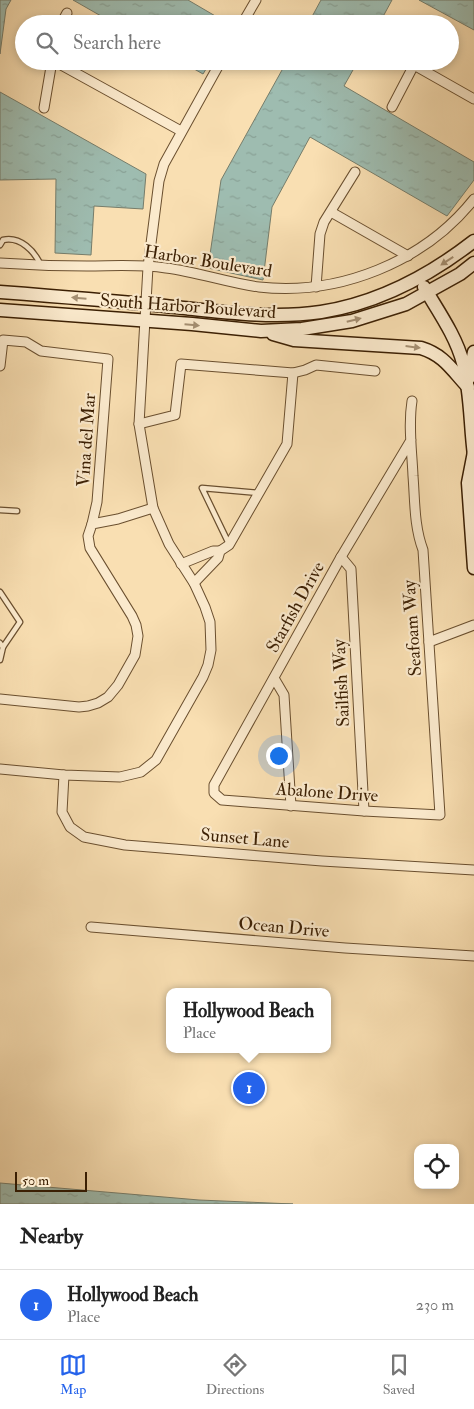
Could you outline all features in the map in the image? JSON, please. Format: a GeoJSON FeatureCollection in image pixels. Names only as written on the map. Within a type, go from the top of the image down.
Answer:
{"type":"FeatureCollection","features":[{"type":"Feature","properties":{"kind":"main road","name":"South Harbor Boulevard"},"geometry":{"type":"LineString","coordinates":[[0,292],[258,313],[321,312],[385,294],[419,279],[474,241]]}},
{"type":"Feature","properties":{"kind":"main road","name":"South Harbor Boulevard"},"geometry":{"type":"LineString","coordinates":[[0,310],[192,324],[260,332],[311,328],[352,321],[406,304],[460,274],[474,263]]}},
{"type":"Feature","properties":{"kind":"main road"},"geometry":{"type":"LineString","coordinates":[[419,279],[458,347],[468,388],[474,454],[468,482],[474,568]]}},
{"type":"Feature","properties":{"kind":"main road"},"geometry":{"type":"LineString","coordinates":[[260,332],[294,340],[420,348],[430,351],[446,361],[468,388]]}},
{"type":"Feature","properties":{"kind":"main road"},"geometry":{"type":"LineString","coordinates":[[468,388],[474,352]]}},
{"type":"Feature","properties":{"kind":"street"},"geometry":{"type":"LineString","coordinates":[[247,15],[256,0]]}},
{"type":"Feature","properties":{"kind":"street"},"geometry":{"type":"LineString","coordinates":[[44,108],[51,70]]}},
{"type":"Feature","properties":{"kind":"street"},"geometry":{"type":"LineString","coordinates":[[69,70],[181,131]]}},
{"type":"Feature","properties":{"kind":"street"},"geometry":{"type":"LineString","coordinates":[[0,769],[64,775],[126,776],[141,772],[156,760],[208,665],[212,637],[206,607],[194,583],[169,544],[152,508],[140,424],[145,304],[159,181],[164,164],[216,70]]}},
{"type":"Feature","properties":{"kind":"street"},"geometry":{"type":"LineString","coordinates":[[392,107],[411,70]]}},
{"type":"Feature","properties":{"kind":"street"},"geometry":{"type":"LineString","coordinates":[[426,70],[474,99]]}},
{"type":"Feature","properties":{"kind":"street"},"geometry":{"type":"LineString","coordinates":[[316,287],[320,234],[324,222],[332,212],[355,172]]}},
{"type":"Feature","properties":{"kind":"street","name":"Harbor Boulevard"},"geometry":{"type":"LineString","coordinates":[[0,263],[41,266],[131,265],[166,268],[242,285],[316,287],[351,279],[385,267],[408,256],[440,234],[463,213],[474,199]]}},
{"type":"Feature","properties":{"kind":"street"},"geometry":{"type":"LineString","coordinates":[[332,212],[408,256]]}},
{"type":"Feature","properties":{"kind":"street","name":"Vina del Mar"},"geometry":{"type":"LineString","coordinates":[[0,366],[3,340],[26,342],[41,351],[108,358],[97,502],[88,536],[90,548],[132,616],[138,636],[134,655],[114,691],[98,703],[79,707],[0,699]]}},
{"type":"Feature","properties":{"kind":"street"},"geometry":{"type":"LineString","coordinates":[[140,424],[175,415],[181,364],[293,373],[316,365],[375,370]]}},
{"type":"Feature","properties":{"kind":"street"},"geometry":{"type":"LineString","coordinates":[[181,564],[213,551],[220,551],[229,545],[260,493],[287,444],[293,373]]}},
{"type":"Feature","properties":{"kind":"street","name":"Seafoam Way"},"geometry":{"type":"LineString","coordinates":[[412,401],[410,418],[417,534],[423,550],[440,815]]}},
{"type":"Feature","properties":{"kind":"street","name":"Starfish Drive"},"geometry":{"type":"LineString","coordinates":[[214,793],[214,785],[341,557],[411,440]]}},
{"type":"Feature","properties":{"kind":"street"},"geometry":{"type":"LineString","coordinates":[[92,524],[118,520],[152,508]]}},
{"type":"Feature","properties":{"kind":"street"},"geometry":{"type":"LineString","coordinates":[[194,583],[218,558],[220,551]]}},
{"type":"Feature","properties":{"kind":"street"},"geometry":{"type":"LineString","coordinates":[[206,554],[212,564]]}},
{"type":"Feature","properties":{"kind":"street","name":"Sailfish Way"},"geometry":{"type":"LineString","coordinates":[[341,557],[350,568],[364,811]]}},
{"type":"Feature","properties":{"kind":"street"},"geometry":{"type":"LineString","coordinates":[[429,642],[474,626]]}},
{"type":"Feature","properties":{"kind":"street"},"geometry":{"type":"LineString","coordinates":[[274,678],[284,695],[291,806]]}},
{"type":"Feature","properties":{"kind":"street","name":"Sunset Lane"},"geometry":{"type":"LineString","coordinates":[[64,775],[62,812],[70,827],[84,838],[125,845],[312,860],[474,870]]}},
{"type":"Feature","properties":{"kind":"street","name":"Abalone Drive"},"geometry":{"type":"LineString","coordinates":[[214,793],[222,800],[440,815]]}},
{"type":"Feature","properties":{"kind":"street","name":"Ocean Drive"},"geometry":{"type":"LineString","coordinates":[[91,927],[345,948],[474,956]]}},
{"type":"Feature","properties":{"kind":"lane"},"geometry":{"type":"LineString","coordinates":[[0,245],[3,240],[10,238],[23,244],[37,256],[41,266]]}},
{"type":"Feature","properties":{"kind":"lane"},"geometry":{"type":"LineString","coordinates":[[229,545],[202,488],[260,493]]}},
{"type":"Feature","properties":{"kind":"lane"},"geometry":{"type":"LineString","coordinates":[[0,510],[17,511]]}},
{"type":"Feature","properties":{"kind":"lane"},"geometry":{"type":"LineString","coordinates":[[0,592],[20,622],[1,645],[0,660]]}},
{"type":"Feature","properties":{"kind":"water"},"geometry":{"type":"Polygon","coordinates":[[[0,0],[11,0],[6,9],[0,54],[0,0]]]}},
{"type":"Feature","properties":{"kind":"water"},"geometry":{"type":"Polygon","coordinates":[[[73,0],[188,0],[214,15],[99,15],[73,0]]]}},
{"type":"Feature","properties":{"kind":"water"},"geometry":{"type":"Polygon","coordinates":[[[321,0],[392,0],[384,15],[313,15],[321,0]]]}},
{"type":"Feature","properties":{"kind":"water"},"geometry":{"type":"Polygon","coordinates":[[[419,0],[474,0],[474,30],[459,22],[459,15],[446,15],[419,0]]]}},
{"type":"Feature","properties":{"kind":"water"},"geometry":{"type":"Polygon","coordinates":[[[196,70],[205,70],[203,74],[196,70]]]}},
{"type":"Feature","properties":{"kind":"water"},"geometry":{"type":"Polygon","coordinates":[[[282,70],[353,70],[344,86],[474,162],[474,180],[447,216],[310,137],[272,207],[263,280],[208,268],[221,180],[282,70]]]}},
{"type":"Feature","properties":{"kind":"water"},"geometry":{"type":"Polygon","coordinates":[[[0,92],[146,174],[143,209],[94,206],[91,255],[55,253],[56,179],[0,180],[0,92]]]}},
{"type":"Feature","properties":{"kind":"water"},"geometry":{"type":"Polygon","coordinates":[[[0,1183],[199,1200],[293,1204],[0,1204],[0,1183]]]}},
{"type":"Feature","properties":{"kind":"place","name":"Hollywood Beach"},"geometry":{"type":"Point","coordinates":[249,1088]}}]}
